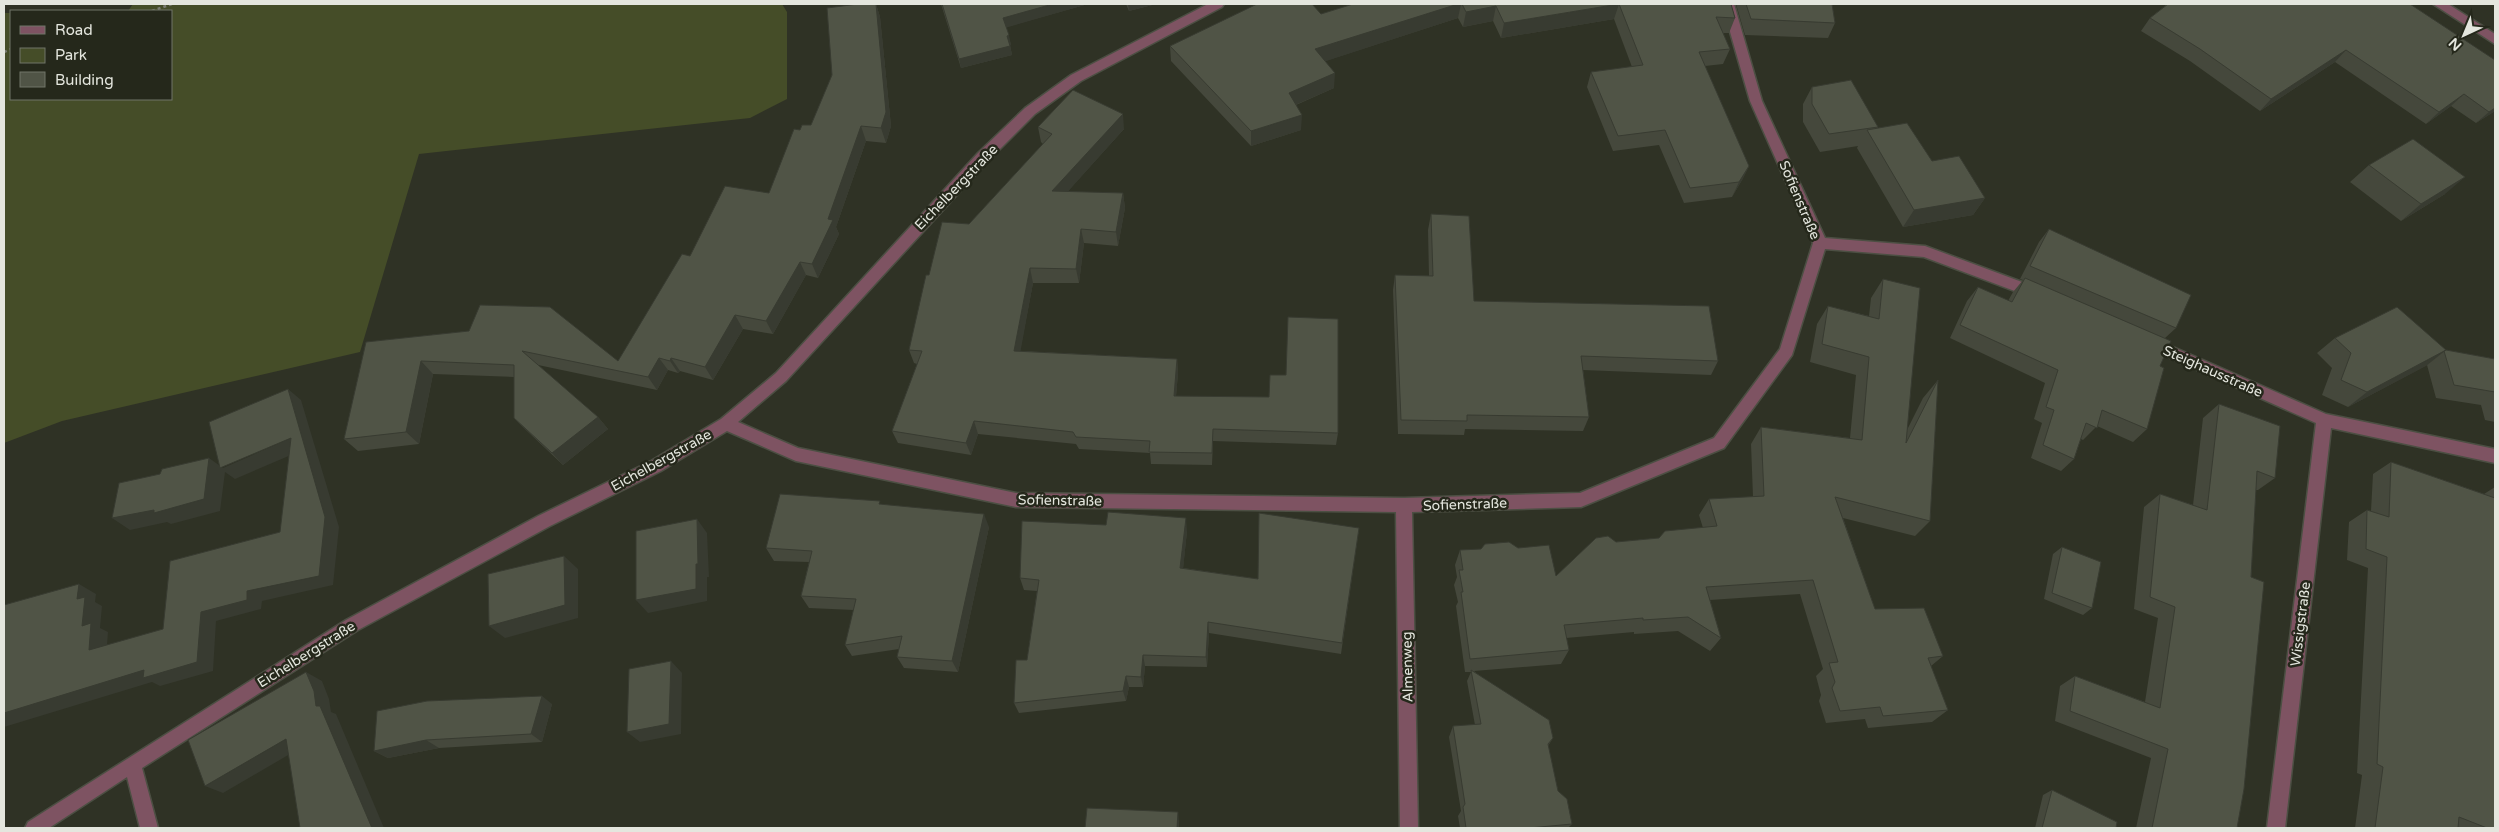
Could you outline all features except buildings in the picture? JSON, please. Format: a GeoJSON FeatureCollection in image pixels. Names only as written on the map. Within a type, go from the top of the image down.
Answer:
{"type":"FeatureCollection","features":[{"type":"Feature","properties":{"kind":"street","name":"Eichelbergstraße"},"geometry":{"type":"LineString","coordinates":[[34,828],[352,626],[544,521],[656,466],[726,424],[781,377],[875,272],[983,157],[1030,111],[1076,78],[1218,4]]}},
{"type":"Feature","properties":{"kind":"street","name":"Sofienstraße"},"geometry":{"type":"LineString","coordinates":[[726,424],[796,454],[1016,500],[1404,505],[1582,500],[1720,443],[1787,351],[1820,243],[1756,101],[1728,4]]}},
{"type":"Feature","properties":{"kind":"street"},"geometry":{"type":"LineString","coordinates":[[2439,4],[2495,40]]}},
{"type":"Feature","properties":{"kind":"street"},"geometry":{"type":"LineString","coordinates":[[1820,243],[1925,252],[2050,298]]}},
{"type":"Feature","properties":{"kind":"street","name":"Steighausstraße"},"geometry":{"type":"LineString","coordinates":[[2132,335],[2324,420],[2495,456]]}},
{"type":"Feature","properties":{"kind":"street","name":"Wissigstraße"},"geometry":{"type":"LineString","coordinates":[[2276,828],[2324,420]]}},
{"type":"Feature","properties":{"kind":"street","name":"Almenweg"},"geometry":{"type":"LineString","coordinates":[[1404,505],[1410,828]]}},
{"type":"Feature","properties":{"kind":"street"},"geometry":{"type":"LineString","coordinates":[[132,764],[149,828]]}},
{"type":"Feature","properties":{"kind":"path"},"geometry":{"type":"LineString","coordinates":[[155,10],[172,4]]}},
{"type":"Feature","properties":{"kind":"green space"},"geometry":{"type":"Polygon","coordinates":[[[133,4],[782,4],[787,12],[787,99],[750,118],[419,154],[360,352],[62,421],[4,443],[4,13],[10,13],[10,100],[172,100],[172,10],[129,10],[133,4]]]}}]}
